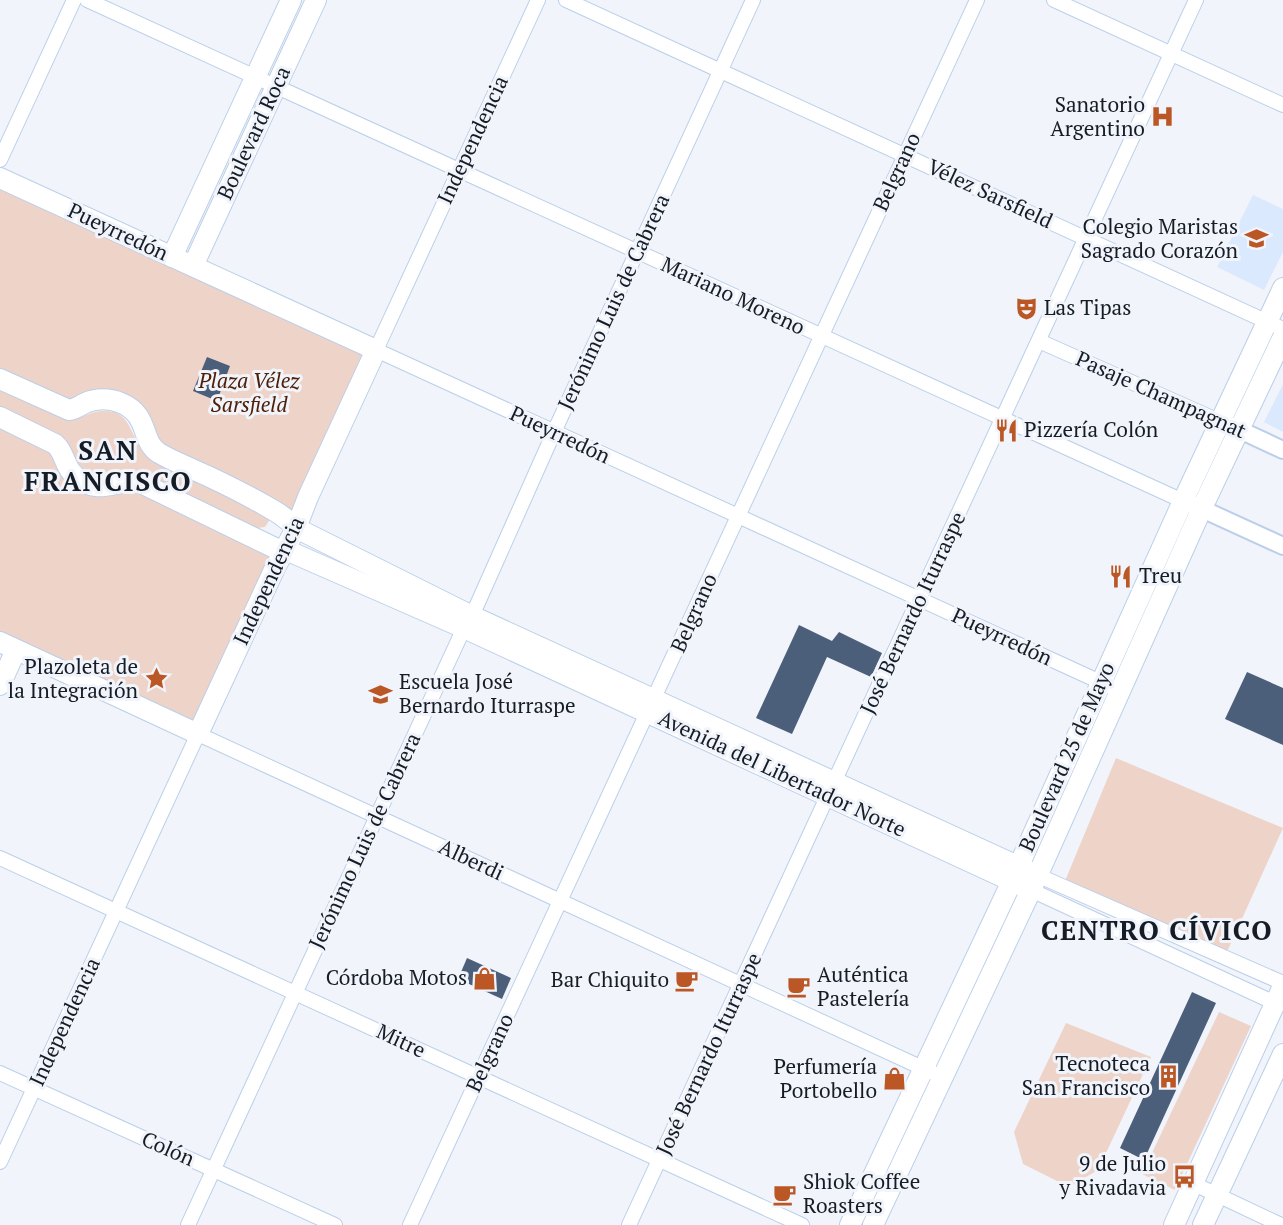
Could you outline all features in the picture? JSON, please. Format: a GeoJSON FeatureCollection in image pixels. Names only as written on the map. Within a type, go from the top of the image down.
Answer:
{"type":"FeatureCollection","features":[{"type":"Feature","properties":{"kind":"main road","name":"Boulevard Roca"},"geometry":{"type":"LineString","coordinates":[[172,257],[291,0]]}},
{"type":"Feature","properties":{"kind":"main road","name":"Boulevard Roca"},"geometry":{"type":"LineString","coordinates":[[193,267],[316,0]]}},
{"type":"Feature","properties":{"kind":"main road","name":"Pueyrredón"},"geometry":{"type":"LineString","coordinates":[[0,178],[376,350]]}},
{"type":"Feature","properties":{"kind":"main road","name":"Boulevard 25 de Mayo"},"geometry":{"type":"LineString","coordinates":[[850,1225],[1015,873],[1183,501],[1221,422],[1275,325],[1283,288]]}},
{"type":"Feature","properties":{"kind":"main road","name":"Boulevard 25 de Mayo"},"geometry":{"type":"LineString","coordinates":[[873,1225],[1034,882],[1202,508],[1283,337]]}},
{"type":"Feature","properties":{"kind":"main road","name":"Independencia"},"geometry":{"type":"LineString","coordinates":[[198,734],[274,570],[296,528],[376,350]]}},
{"type":"Feature","properties":{"kind":"main road","name":"Avenida del Libertador Norte"},"geometry":{"type":"LineString","coordinates":[[0,379],[69,410],[75,410],[99,399],[122,403],[140,418],[146,430],[147,441],[158,452],[287,517],[296,528],[468,622]]}},
{"type":"Feature","properties":{"kind":"main road","name":"Avenida del Libertador Norte"},"geometry":{"type":"LineString","coordinates":[[0,417],[55,444],[60,448],[68,469],[76,477],[89,484],[111,487],[134,481],[213,516],[275,548],[468,622],[1034,882]]}},
{"type":"Feature","properties":{"kind":"main road","name":"Alberdi"},"geometry":{"type":"LineString","coordinates":[[8,646],[198,734]]}},
{"type":"Feature","properties":{"kind":"main road"},"geometry":{"type":"LineString","coordinates":[[0,685],[8,646]]}},
{"type":"Feature","properties":{"kind":"main road"},"geometry":{"type":"LineString","coordinates":[[1174,1225],[1281,995]]}},
{"type":"Feature","properties":{"kind":"main road"},"geometry":{"type":"LineString","coordinates":[[1203,1225],[1283,1054]]}},
{"type":"Feature","properties":{"kind":"street"},"geometry":{"type":"LineString","coordinates":[[0,160],[74,0]]}},
{"type":"Feature","properties":{"kind":"street","name":"Mariano Moreno"},"geometry":{"type":"LineString","coordinates":[[87,0],[1183,501]]}},
{"type":"Feature","properties":{"kind":"street","name":"Independencia"},"geometry":{"type":"LineString","coordinates":[[376,350],[538,0]]}},
{"type":"Feature","properties":{"kind":"street","name":"Vélez Sarsfield"},"geometry":{"type":"LineString","coordinates":[[567,0],[1275,325]]}},
{"type":"Feature","properties":{"kind":"street","name":"Jerónimo Luis de Cabrera"},"geometry":{"type":"LineString","coordinates":[[188,1225],[753,0]]}},
{"type":"Feature","properties":{"kind":"street","name":"Belgrano"},"geometry":{"type":"LineString","coordinates":[[410,1225],[977,0]]}},
{"type":"Feature","properties":{"kind":"street"},"geometry":{"type":"LineString","coordinates":[[1054,0],[1283,105]]}},
{"type":"Feature","properties":{"kind":"street","name":"José Bernardo Iturraspe"},"geometry":{"type":"LineString","coordinates":[[629,1225],[1196,0]]}},
{"type":"Feature","properties":{"kind":"street","name":"Pasaje Champagnat"},"geometry":{"type":"LineString","coordinates":[[1039,341],[1283,450]]}},
{"type":"Feature","properties":{"kind":"street","name":"Pueyrredón"},"geometry":{"type":"LineString","coordinates":[[376,350],[1119,692]]}},
{"type":"Feature","properties":{"kind":"street"},"geometry":{"type":"LineString","coordinates":[[1183,501],[1283,546]]}},
{"type":"Feature","properties":{"kind":"street","name":"Independencia"},"geometry":{"type":"LineString","coordinates":[[0,1162],[198,734]]}},
{"type":"Feature","properties":{"kind":"street","name":"Alberdi"},"geometry":{"type":"LineString","coordinates":[[198,734],[942,1077]]}},
{"type":"Feature","properties":{"kind":"street","name":"Mitre"},"geometry":{"type":"LineString","coordinates":[[0,858],[801,1225]]}},
{"type":"Feature","properties":{"kind":"street","name":"Avenida del Libertador Norte"},"geometry":{"type":"LineString","coordinates":[[1034,882],[1281,995]]}},
{"type":"Feature","properties":{"kind":"street","name":"Avenida del Libertador Norte"},"geometry":{"type":"LineString","coordinates":[[1034,882],[1281,995]]}},
{"type":"Feature","properties":{"kind":"street","name":"Colón"},"geometry":{"type":"LineString","coordinates":[[0,1073],[335,1225]]}},
{"type":"Feature","properties":{"kind":"street"},"geometry":{"type":"LineString","coordinates":[[1192,1183],[1281,1225]]}},
{"type":"Feature","properties":{"kind":"shaded area","name":"Colegio Maristas Sagrado Corazón"},"geometry":{"type":"Polygon","coordinates":[[[1253,195],[1283,209],[1283,252],[1264,290],[1217,267],[1253,195]]]}},
{"type":"Feature","properties":{"kind":"shaded area"},"geometry":{"type":"Polygon","coordinates":[[[1283,384],[1283,432],[1264,422],[1283,384]]]}},
{"type":"Feature","properties":{"kind":"green space","name":"Plaza Vélez Sarsfield"},"geometry":{"type":"Polygon","coordinates":[[[0,178],[376,350],[296,528],[158,452],[122,403],[75,409],[0,379],[0,178]]]}},
{"type":"Feature","properties":{"kind":"green space"},"geometry":{"type":"Polygon","coordinates":[[[0,387],[71,418],[103,411],[120,415],[129,425],[144,451],[271,518],[265,527],[257,528],[144,477],[127,473],[100,476],[90,473],[78,463],[72,454],[0,410],[0,387]]]}},
{"type":"Feature","properties":{"kind":"green space"},"geometry":{"type":"Polygon","coordinates":[[[0,417],[55,444],[68,469],[122,483],[275,548],[198,734],[0,642],[0,417]]]}},
{"type":"Feature","properties":{"kind":"green space"},"geometry":{"type":"Polygon","coordinates":[[[1116,758],[1283,828],[1227,952],[1065,881],[1116,758]]]}},
{"type":"Feature","properties":{"kind":"green space"},"geometry":{"type":"Polygon","coordinates":[[[1219,1012],[1251,1026],[1175,1190],[1142,1174],[1219,1012]]]}},
{"type":"Feature","properties":{"kind":"green space"},"geometry":{"type":"Polygon","coordinates":[[[1066,1023],[1151,1057],[1098,1170],[1069,1187],[1023,1164],[1014,1132],[1066,1023]]]}},
{"type":"Feature","properties":{"kind":"building"},"geometry":{"type":"Polygon","coordinates":[[[207,357],[230,366],[217,401],[193,391],[207,357]]]}},
{"type":"Feature","properties":{"kind":"building"},"geometry":{"type":"Polygon","coordinates":[[[799,625],[832,641],[839,632],[882,653],[871,677],[827,657],[792,734],[756,718],[799,625]]]}},
{"type":"Feature","properties":{"kind":"building"},"geometry":{"type":"Polygon","coordinates":[[[1247,672],[1283,688],[1283,745],[1225,719],[1247,672]]]}},
{"type":"Feature","properties":{"kind":"building","name":"Córdoba Motos"},"geometry":{"type":"Polygon","coordinates":[[[467,958],[511,978],[502,999],[458,979],[467,958]]]}},
{"type":"Feature","properties":{"kind":"building","name":"Tecnoteca San Francisco"},"geometry":{"type":"Polygon","coordinates":[[[1192,992],[1216,1003],[1144,1160],[1120,1148],[1192,992]]]}},
{"type":"Feature","properties":{"kind":"place","name":"Sanatorio Argentino"},"geometry":{"type":"Point","coordinates":[1163,117]}},
{"type":"Feature","properties":{"kind":"place","name":"Colegio Maristas Sagrado Corazón"},"geometry":{"type":"Point","coordinates":[1256,239]}},
{"type":"Feature","properties":{"kind":"place","name":"Las Tipas"},"geometry":{"type":"Point","coordinates":[1026,308]}},
{"type":"Feature","properties":{"kind":"place","name":"Pizzería Colón"},"geometry":{"type":"Point","coordinates":[1006,430]}},
{"type":"Feature","properties":{"kind":"place","name":"Treu"},"geometry":{"type":"Point","coordinates":[1121,576]}},
{"type":"Feature","properties":{"kind":"place","name":"Plazoleta de la Integración"},"geometry":{"type":"Point","coordinates":[156,679]}},
{"type":"Feature","properties":{"kind":"place","name":"Escuela José Bernardo Iturraspe"},"geometry":{"type":"Point","coordinates":[381,694]}},
{"type":"Feature","properties":{"kind":"place","name":"Córdoba Motos"},"geometry":{"type":"Point","coordinates":[485,978]}},
{"type":"Feature","properties":{"kind":"place","name":"Bar Chiquito"},"geometry":{"type":"Point","coordinates":[687,980]}},
{"type":"Feature","properties":{"kind":"place","name":"Auténtica Pastelería"},"geometry":{"type":"Point","coordinates":[799,987]}},
{"type":"Feature","properties":{"kind":"place","name":"Tecnoteca San Francisco"},"geometry":{"type":"Point","coordinates":[1168,1076]}},
{"type":"Feature","properties":{"kind":"place","name":"Perfumería Portobello"},"geometry":{"type":"Point","coordinates":[895,1079]}},
{"type":"Feature","properties":{"kind":"place","name":"9 de Julio y Rivadavia"},"geometry":{"type":"Point","coordinates":[1184,1176]}},
{"type":"Feature","properties":{"kind":"place","name":"Shiok Coffee Roasters"},"geometry":{"type":"Point","coordinates":[785,1194]}},
{"type":"Feature","properties":{"kind":"district","name":"SAN FRANCISCO"},"geometry":{"type":"Point","coordinates":[108,466]}},
{"type":"Feature","properties":{"kind":"district","name":"CENTRO CÍVICO"},"geometry":{"type":"Point","coordinates":[1157,931]}}]}
